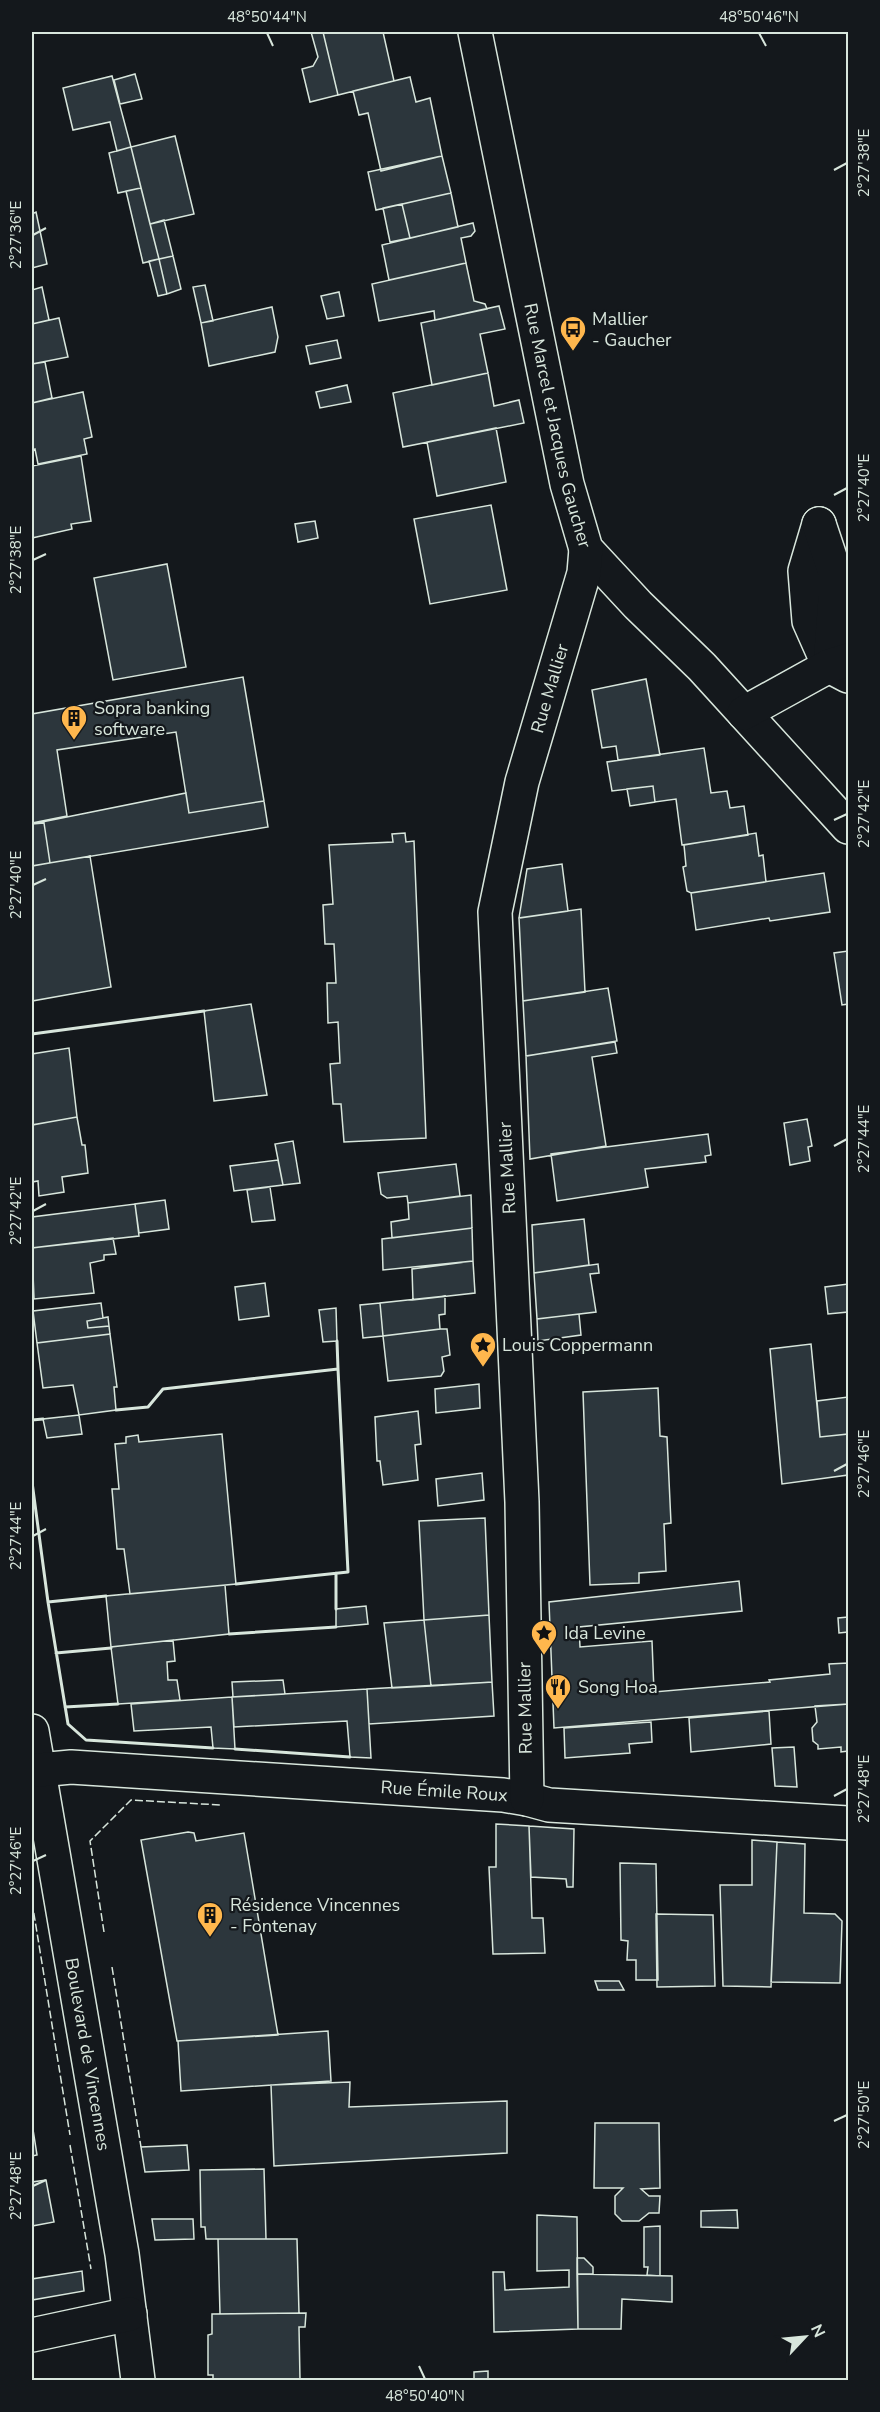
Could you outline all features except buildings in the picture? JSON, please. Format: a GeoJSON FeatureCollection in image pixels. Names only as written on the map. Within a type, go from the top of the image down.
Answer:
{"type":"FeatureCollection","features":[{"type":"Feature","properties":{"kind":"street","name":"Rue Marcel et Jacques Gaucher"},"geometry":{"type":"LineString","coordinates":[[475,32],[567,484],[586,549],[744,713],[849,827]]}},
{"type":"Feature","properties":{"kind":"street","name":"Rue Mallier"},"geometry":{"type":"LineString","coordinates":[[527,1798],[522,1502],[495,912],[522,782],[584,573],[586,549]]}},
{"type":"Feature","properties":{"kind":"street"},"geometry":{"type":"LineString","coordinates":[[744,713],[842,668]]}},
{"type":"Feature","properties":{"kind":"street","name":"Boulevard de Vincennes"},"geometry":{"type":"LineString","coordinates":[[32,1731],[118,2230],[138,2380]]}},
{"type":"Feature","properties":{"kind":"street","name":"Rue Émile Roux"},"geometry":{"type":"LineString","coordinates":[[39,1770],[71,1767],[527,1798],[549,1805],[849,1823]]}},
{"type":"Feature","properties":{"kind":"street"},"geometry":{"type":"LineString","coordinates":[[32,2335],[130,2314]]}},
{"type":"Feature","properties":{"kind":"fence"},"geometry":{"type":"LineString","coordinates":[[104,1932],[90,1841],[131,1800],[221,1805]]}},
{"type":"Feature","properties":{"kind":"fence"},"geometry":{"type":"LineString","coordinates":[[32,1902],[70,2135]]}},
{"type":"Feature","properties":{"kind":"fence"},"geometry":{"type":"LineString","coordinates":[[112,1967],[141,2147]]}},
{"type":"Feature","properties":{"kind":"fence"},"geometry":{"type":"LineString","coordinates":[[70,2145],[91,2269]]}},
{"type":"Feature","properties":{"kind":"wall"},"geometry":{"type":"LineString","coordinates":[[32,1034],[204,1011]]}},
{"type":"Feature","properties":{"kind":"wall"},"geometry":{"type":"LineString","coordinates":[[116,1410],[148,1407],[163,1389],[338,1369],[337,1341]]}},
{"type":"Feature","properties":{"kind":"wall"},"geometry":{"type":"LineString","coordinates":[[236,1584],[348,1572],[338,1369]]}},
{"type":"Feature","properties":{"kind":"wall"},"geometry":{"type":"LineString","coordinates":[[32,1420],[43,1419]]}},
{"type":"Feature","properties":{"kind":"wall"},"geometry":{"type":"LineString","coordinates":[[32,1482],[48,1602],[68,1724],[86,1740],[213,1748]]}},
{"type":"Feature","properties":{"kind":"wall"},"geometry":{"type":"LineString","coordinates":[[336,1573],[336,1609]]}},
{"type":"Feature","properties":{"kind":"wall"},"geometry":{"type":"LineString","coordinates":[[48,1602],[106,1596]]}},
{"type":"Feature","properties":{"kind":"wall"},"geometry":{"type":"LineString","coordinates":[[229,1634],[336,1627]]}},
{"type":"Feature","properties":{"kind":"wall"},"geometry":{"type":"LineString","coordinates":[[56,1653],[111,1648]]}},
{"type":"Feature","properties":{"kind":"wall"},"geometry":{"type":"LineString","coordinates":[[65,1707],[118,1704]]}},
{"type":"Feature","properties":{"kind":"wall"},"geometry":{"type":"LineString","coordinates":[[235,1749],[350,1757]]}},
{"type":"Feature","properties":{"kind":"place","name":"Mallier - Gaucher"},"geometry":{"type":"Point","coordinates":[573,352]}},
{"type":"Feature","properties":{"kind":"place","name":"Sopra banking software"},"geometry":{"type":"Point","coordinates":[74,741]}},
{"type":"Feature","properties":{"kind":"place","name":"Louis Coppermann"},"geometry":{"type":"Point","coordinates":[483,1368]}},
{"type":"Feature","properties":{"kind":"place","name":"Ida Levine"},"geometry":{"type":"Point","coordinates":[544,1656]}},
{"type":"Feature","properties":{"kind":"place","name":"Song Hoa"},"geometry":{"type":"Point","coordinates":[558,1710]}},
{"type":"Feature","properties":{"kind":"place","name":"Résidence Vincennes - Fontenay"},"geometry":{"type":"Point","coordinates":[210,1938]}}]}
